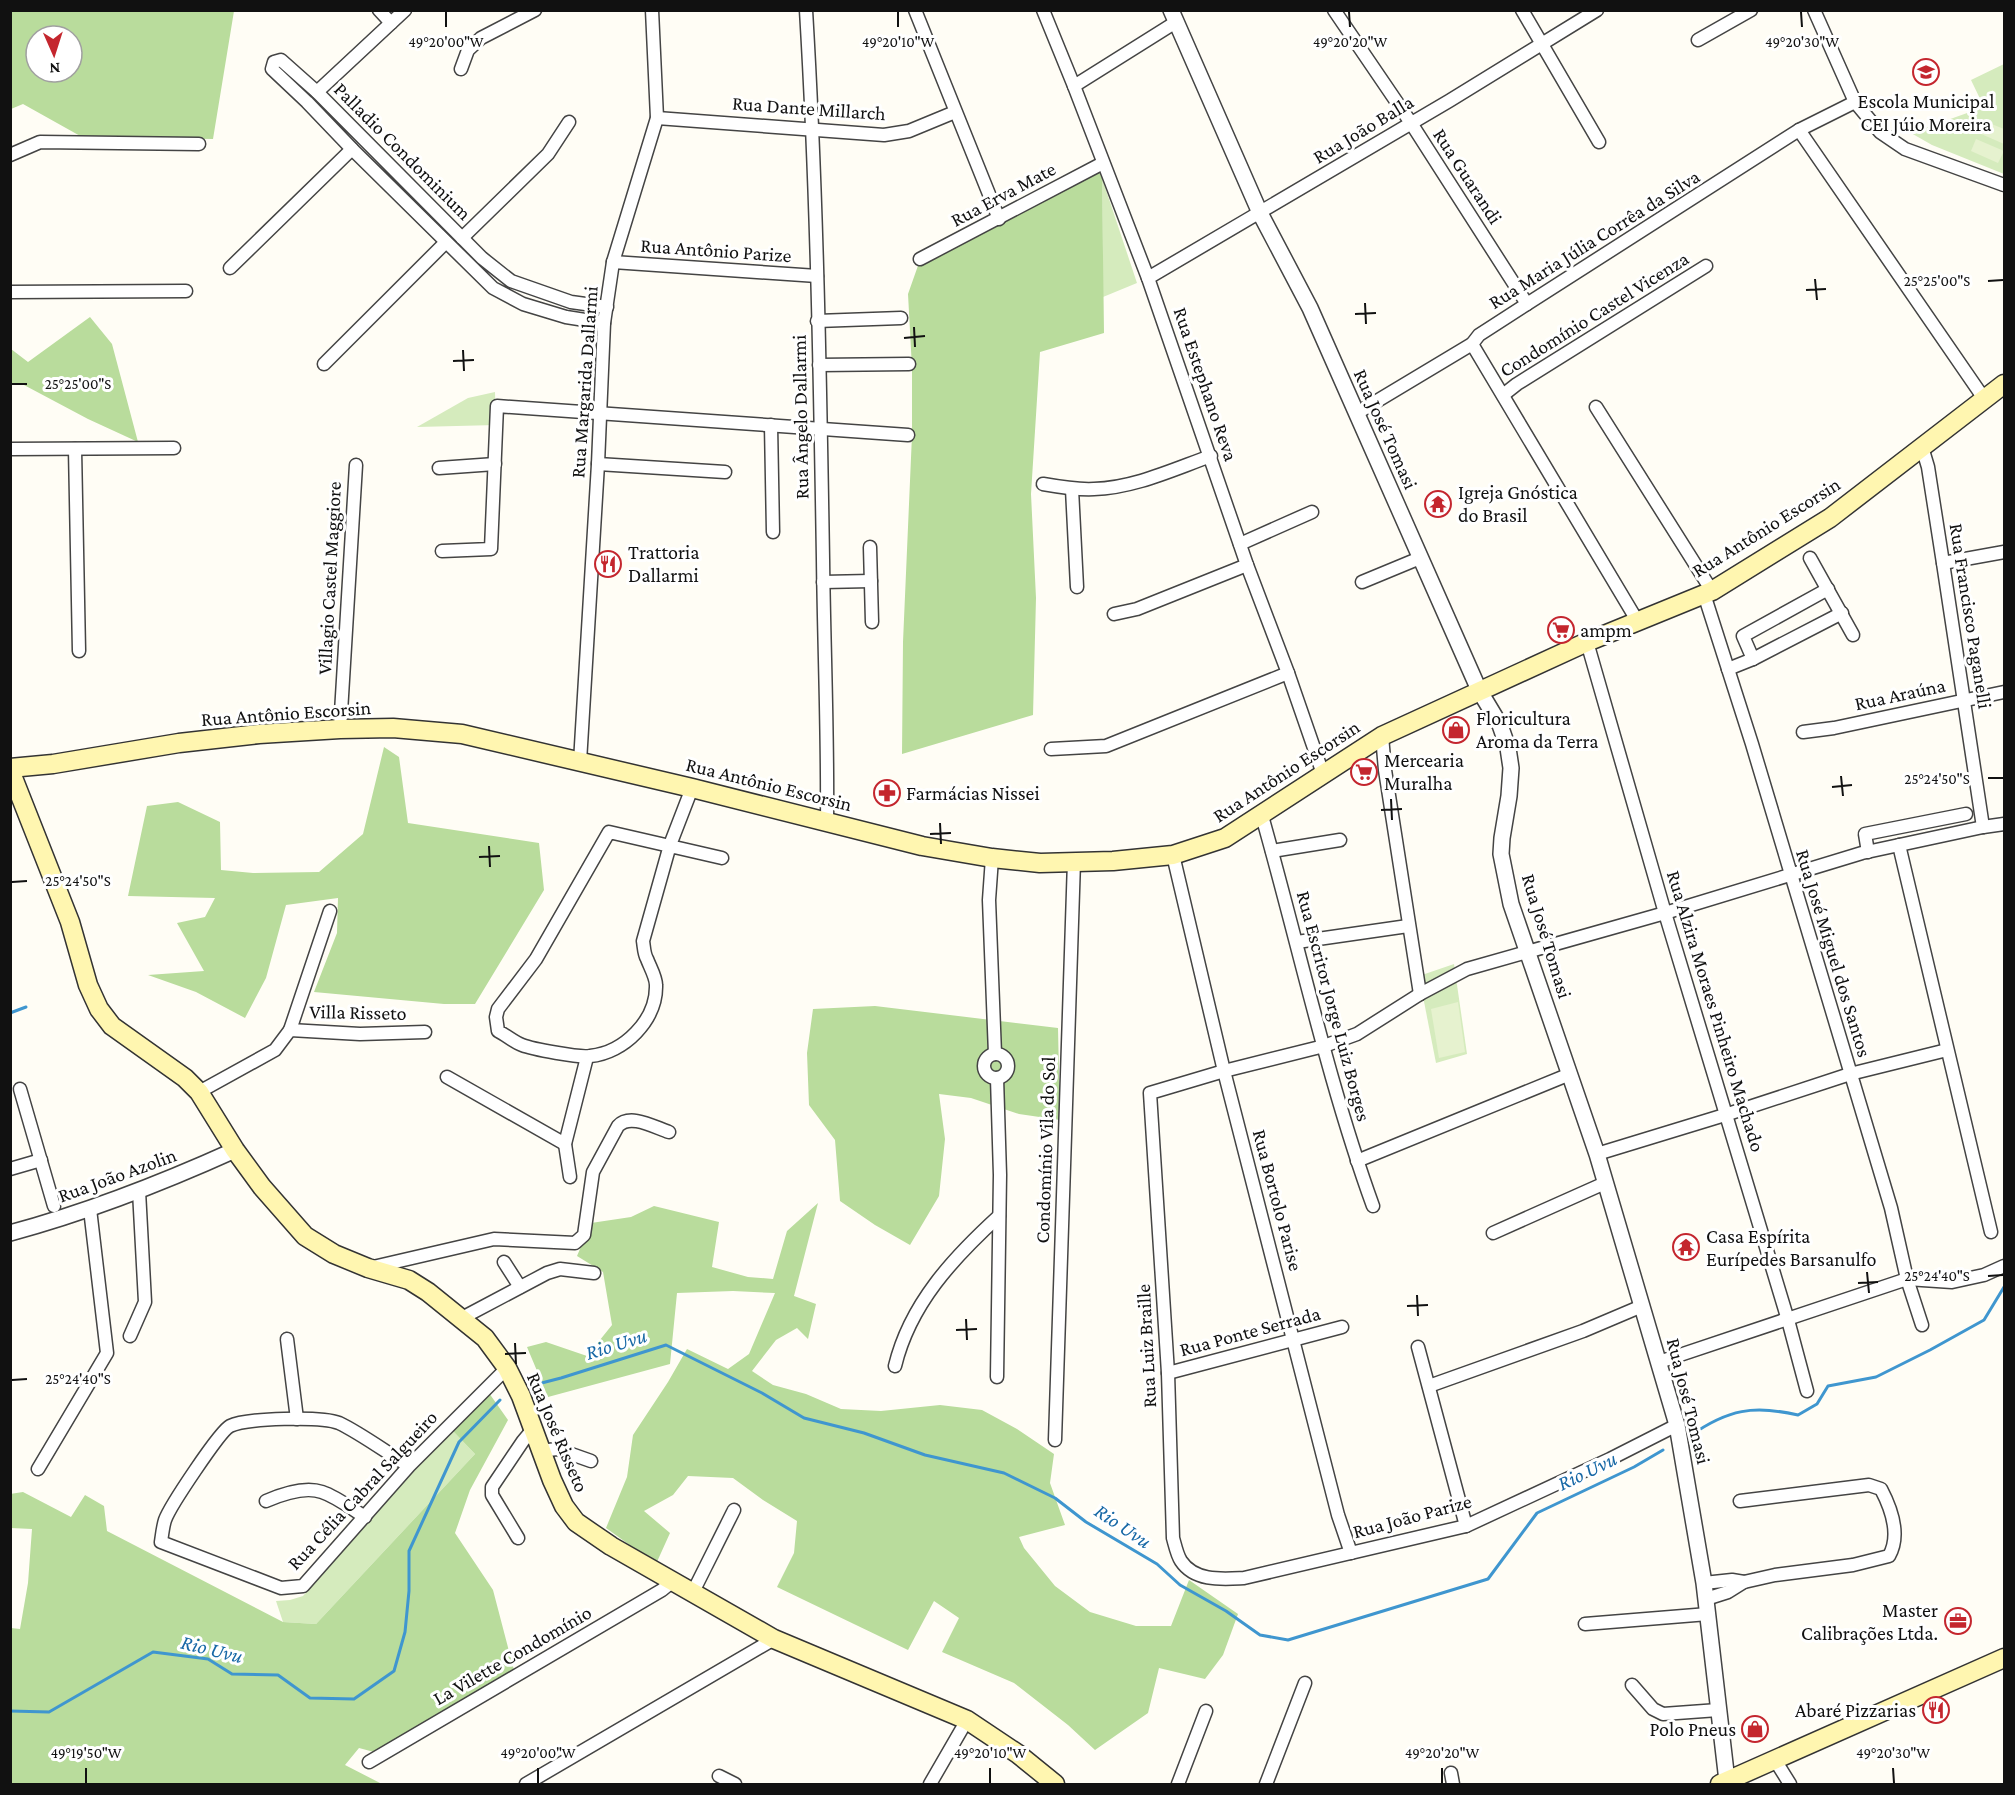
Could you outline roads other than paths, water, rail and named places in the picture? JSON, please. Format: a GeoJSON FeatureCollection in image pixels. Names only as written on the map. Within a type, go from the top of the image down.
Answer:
{"type":"FeatureCollection","features":[{"type":"Feature","properties":{"kind":"main road","name":"Rua Antônio Escorsin"},"geometry":{"type":"LineString","coordinates":[[10,769],[179,743],[248,735],[393,728],[462,734],[692,788],[922,846],[992,858],[1040,863],[1113,861],[1173,855],[1225,838],[1382,736],[1587,642],[1708,592],[1830,518],[2004,384]]}},
{"type":"Feature","properties":{"kind":"main road","name":"Rua José Risseto"},"geometry":{"type":"LineString","coordinates":[[10,769],[70,922],[88,985],[99,1009],[112,1026],[185,1078],[199,1092],[235,1150],[262,1187],[305,1236],[334,1254],[368,1268],[409,1280],[428,1292],[485,1338],[507,1368],[522,1396],[540,1451],[564,1506],[576,1522],[610,1546],[774,1639],[966,1720],[1018,1754],[1055,1785]]}},
{"type":"Feature","properties":{"kind":"main road"},"geometry":{"type":"LineString","coordinates":[[1724,1783],[2004,1658]]}},
{"type":"Feature","properties":{"kind":"street"},"geometry":{"type":"LineString","coordinates":[[379,10],[391,23]]}},
{"type":"Feature","properties":{"kind":"street","name":"Palladio Condominium"},"geometry":{"type":"LineString","coordinates":[[317,92],[405,10]]}},
{"type":"Feature","properties":{"kind":"street"},"geometry":{"type":"LineString","coordinates":[[461,69],[468,50],[481,38],[535,10]]}},
{"type":"Feature","properties":{"kind":"street","name":"Rua Margarida Dallarmi"},"geometry":{"type":"LineString","coordinates":[[580,762],[604,323],[613,262],[657,118],[652,10]]}},
{"type":"Feature","properties":{"kind":"street","name":"Rua Ângelo Dallarmi"},"geometry":{"type":"LineString","coordinates":[[806,10],[813,129],[821,428],[828,748],[827,822]]}},
{"type":"Feature","properties":{"kind":"street"},"geometry":{"type":"LineString","coordinates":[[915,10],[999,219]]}},
{"type":"Feature","properties":{"kind":"street","name":"Rua Estephano Reva"},"geometry":{"type":"LineString","coordinates":[[1043,10],[1148,278],[1247,565],[1323,774]]}},
{"type":"Feature","properties":{"kind":"street","name":"Rua Guarandi"},"geometry":{"type":"LineString","coordinates":[[1334,10],[1412,123],[1527,304]]}},
{"type":"Feature","properties":{"kind":"street"},"geometry":{"type":"LineString","coordinates":[[1522,10],[1599,142]]}},
{"type":"Feature","properties":{"kind":"street","name":"Rua João Balla"},"geometry":{"type":"LineString","coordinates":[[1148,278],[1412,123],[1597,10]]}},
{"type":"Feature","properties":{"kind":"street"},"geometry":{"type":"LineString","coordinates":[[1698,40],[1751,10]]}},
{"type":"Feature","properties":{"kind":"street"},"geometry":{"type":"LineString","coordinates":[[1814,10],[1855,102],[1880,132],[1905,149],[2004,185]]}},
{"type":"Feature","properties":{"kind":"street"},"geometry":{"type":"LineString","coordinates":[[1074,86],[1173,16]]}},
{"type":"Feature","properties":{"kind":"street","name":"Rua José Tomasi"},"geometry":{"type":"LineString","coordinates":[[1173,16],[1260,213],[1310,308],[1479,690],[1500,725],[1508,748],[1511,768],[1502,854],[1511,904],[1597,1154],[1677,1425],[1704,1583],[1724,1783]]}},
{"type":"Feature","properties":{"kind":"street","name":"Palladio Condominium"},"geometry":{"type":"LineString","coordinates":[[604,323],[566,316],[523,304],[493,288],[445,243],[404,199],[272,69],[274,62],[281,60],[317,92],[482,258],[511,280],[571,302],[607,307]]}},
{"type":"Feature","properties":{"kind":"street","name":"Rua Maria Júlia Corrêa da Silva"},"geometry":{"type":"LineString","coordinates":[[1356,413],[1472,344],[1479,335],[1799,130],[1855,102]]}},
{"type":"Feature","properties":{"kind":"street","name":"Rua Dante Millarch"},"geometry":{"type":"LineString","coordinates":[[657,118],[884,135],[909,131],[955,112]]}},
{"type":"Feature","properties":{"kind":"street","name":"Palladio Condominium"},"geometry":{"type":"LineString","coordinates":[[462,238],[548,154],[569,122]]}},
{"type":"Feature","properties":{"kind":"street"},"geometry":{"type":"LineString","coordinates":[[1799,130],[1985,400]]}},
{"type":"Feature","properties":{"kind":"street"},"geometry":{"type":"LineString","coordinates":[[10,155],[40,142],[199,144]]}},
{"type":"Feature","properties":{"kind":"street","name":"Palladio Condominium"},"geometry":{"type":"LineString","coordinates":[[230,268],[352,149]]}},
{"type":"Feature","properties":{"kind":"street","name":"Rua Erva Mate"},"geometry":{"type":"LineString","coordinates":[[920,259],[1103,163]]}},
{"type":"Feature","properties":{"kind":"street"},"geometry":{"type":"LineString","coordinates":[[404,199],[413,189]]}},
{"type":"Feature","properties":{"kind":"street","name":"Palladio Condominium"},"geometry":{"type":"LineString","coordinates":[[324,364],[445,243]]}},
{"type":"Feature","properties":{"kind":"street","name":"Rua Antônio Parize"},"geometry":{"type":"LineString","coordinates":[[613,262],[817,276]]}},
{"type":"Feature","properties":{"kind":"street","name":"Condomínio Castel Vicenza"},"geometry":{"type":"LineString","coordinates":[[1503,395],[1706,266]]}},
{"type":"Feature","properties":{"kind":"street"},"geometry":{"type":"LineString","coordinates":[[10,292],[186,291]]}},
{"type":"Feature","properties":{"kind":"street"},"geometry":{"type":"LineString","coordinates":[[543,310],[547,294]]}},
{"type":"Feature","properties":{"kind":"street"},"geometry":{"type":"LineString","coordinates":[[817,321],[901,318]]}},
{"type":"Feature","properties":{"kind":"street"},"geometry":{"type":"LineString","coordinates":[[1472,344],[1638,622]]}},
{"type":"Feature","properties":{"kind":"street"},"geometry":{"type":"LineString","coordinates":[[819,365],[909,364]]}},
{"type":"Feature","properties":{"kind":"street"},"geometry":{"type":"LineString","coordinates":[[442,551],[491,549],[497,406],[908,435]]}},
{"type":"Feature","properties":{"kind":"street","name":"Rua José Miguel dos Santos"},"geometry":{"type":"LineString","coordinates":[[1596,407],[1708,592],[1728,669],[1891,1208],[1907,1279],[1922,1325]]}},
{"type":"Feature","properties":{"kind":"street"},"geometry":{"type":"LineString","coordinates":[[771,425],[773,532]]}},
{"type":"Feature","properties":{"kind":"street","name":"Rua Francisco Paganelli"},"geometry":{"type":"LineString","coordinates":[[1922,447],[1928,467],[1983,827]]}},
{"type":"Feature","properties":{"kind":"street"},"geometry":{"type":"LineString","coordinates":[[10,449],[174,448]]}},
{"type":"Feature","properties":{"kind":"street"},"geometry":{"type":"LineString","coordinates":[[75,449],[79,651]]}},
{"type":"Feature","properties":{"kind":"street"},"geometry":{"type":"LineString","coordinates":[[1043,484],[1072,489],[1095,489],[1131,484],[1211,456]]}},
{"type":"Feature","properties":{"kind":"street"},"geometry":{"type":"LineString","coordinates":[[439,468],[495,464]]}},
{"type":"Feature","properties":{"kind":"street"},"geometry":{"type":"LineString","coordinates":[[598,464],[725,472]]}},
{"type":"Feature","properties":{"kind":"street","name":"Villagio Castel Maggiore"},"geometry":{"type":"LineString","coordinates":[[340,729],[356,465]]}},
{"type":"Feature","properties":{"kind":"street"},"geometry":{"type":"LineString","coordinates":[[1072,489],[1077,587]]}},
{"type":"Feature","properties":{"kind":"street"},"geometry":{"type":"LineString","coordinates":[[1240,544],[1312,512]]}},
{"type":"Feature","properties":{"kind":"street"},"geometry":{"type":"LineString","coordinates":[[870,547],[872,622]]}},
{"type":"Feature","properties":{"kind":"street"},"geometry":{"type":"LineString","coordinates":[[1943,563],[2004,552]]}},
{"type":"Feature","properties":{"kind":"street"},"geometry":{"type":"LineString","coordinates":[[1362,582],[1420,558]]}},
{"type":"Feature","properties":{"kind":"street"},"geometry":{"type":"LineString","coordinates":[[1810,558],[1854,634]]}},
{"type":"Feature","properties":{"kind":"street"},"geometry":{"type":"LineString","coordinates":[[1114,614],[1137,609],[1247,565]]}},
{"type":"Feature","properties":{"kind":"street"},"geometry":{"type":"LineString","coordinates":[[823,582],[871,580]]}},
{"type":"Feature","properties":{"kind":"street"},"geometry":{"type":"LineString","coordinates":[[1753,659],[1743,636],[1828,589]]}},
{"type":"Feature","properties":{"kind":"street"},"geometry":{"type":"LineString","coordinates":[[1728,669],[1753,659],[1842,613]]}},
{"type":"Feature","properties":{"kind":"street","name":"Rua Alzira Moraes Pinheiro Machado"},"geometry":{"type":"LineString","coordinates":[[1587,642],[1665,913],[1728,1114],[1807,1391]]}},
{"type":"Feature","properties":{"kind":"street"},"geometry":{"type":"LineString","coordinates":[[1051,749],[1106,746],[1288,673]]}},
{"type":"Feature","properties":{"kind":"street","name":"Rua Araúna"},"geometry":{"type":"LineString","coordinates":[[1803,732],[1834,728],[2004,692]]}},
{"type":"Feature","properties":{"kind":"street"},"geometry":{"type":"LineString","coordinates":[[1382,736],[1385,770],[1420,994]]}},
{"type":"Feature","properties":{"kind":"street"},"geometry":{"type":"LineString","coordinates":[[692,788],[670,845],[643,941],[645,956],[656,983],[654,1005],[645,1023],[632,1037],[603,1054],[587,1057],[522,1046],[498,1031],[496,1017],[498,1009],[536,959],[609,832],[670,845],[722,858]]}},
{"type":"Feature","properties":{"kind":"street"},"geometry":{"type":"LineString","coordinates":[[1868,852],[1865,834],[1966,814]]}},
{"type":"Feature","properties":{"kind":"street","name":"Rua Escritor Jorge Luiz Borges"},"geometry":{"type":"LineString","coordinates":[[1262,816],[1324,1046],[1357,1161],[1373,1206]]}},
{"type":"Feature","properties":{"kind":"street"},"geometry":{"type":"LineString","coordinates":[[1224,1071],[1324,1046],[1357,1034],[1420,994],[1467,969],[1868,852],[2004,824]]}},
{"type":"Feature","properties":{"kind":"street"},"geometry":{"type":"LineString","coordinates":[[1272,851],[1340,840]]}},
{"type":"Feature","properties":{"kind":"street"},"geometry":{"type":"LineString","coordinates":[[1899,845],[1991,1232]]}},
{"type":"Feature","properties":{"kind":"street","name":"Rua Bortolo Parise"},"geometry":{"type":"LineString","coordinates":[[1173,855],[1224,1071],[1338,1515],[1351,1553]]}},
{"type":"Feature","properties":{"kind":"street"},"geometry":{"type":"LineString","coordinates":[[992,858],[989,900],[995,1054],[988,1057],[984,1063],[985,1071],[997,1078],[999,1216],[997,1377]]}},
{"type":"Feature","properties":{"kind":"street","name":"Condomínio Vila do Sol"},"geometry":{"type":"LineString","coordinates":[[1056,1440],[1074,861]]}},
{"type":"Feature","properties":{"kind":"street","name":"Villa Risseto"},"geometry":{"type":"LineString","coordinates":[[199,1092],[275,1050],[290,1030],[330,911]]}},
{"type":"Feature","properties":{"kind":"street"},"geometry":{"type":"LineString","coordinates":[[1297,942],[1408,926]]}},
{"type":"Feature","properties":{"kind":"street","name":"Villa Risseto"},"geometry":{"type":"LineString","coordinates":[[290,1030],[360,1034],[425,1032]]}},
{"type":"Feature","properties":{"kind":"street"},"geometry":{"type":"LineString","coordinates":[[1597,1154],[1850,1074],[1947,1050]]}},
{"type":"Feature","properties":{"kind":"street"},"geometry":{"type":"LineString","coordinates":[[570,1177],[565,1144],[587,1057]]}},
{"type":"Feature","properties":{"kind":"street","name":"Rua Luiz Braille"},"geometry":{"type":"LineString","coordinates":[[1211,1579],[1189,1569],[1180,1560],[1173,1538],[1168,1374],[1150,1093],[1224,1071]]}},
{"type":"Feature","properties":{"kind":"street"},"geometry":{"type":"LineString","coordinates":[[1357,1161],[1570,1074]]}},
{"type":"Feature","properties":{"kind":"street"},"geometry":{"type":"LineString","coordinates":[[447,1077],[565,1144]]}},
{"type":"Feature","properties":{"kind":"street"},"geometry":{"type":"LineString","coordinates":[[20,1089],[54,1206]]}},
{"type":"Feature","properties":{"kind":"street"},"geometry":{"type":"LineString","coordinates":[[368,1268],[494,1239],[575,1243],[584,1235],[593,1172],[618,1126],[630,1119],[669,1132]]}},
{"type":"Feature","properties":{"kind":"street","name":"Rua João Azolin"},"geometry":{"type":"LineString","coordinates":[[10,1233],[90,1209],[139,1191],[235,1150]]}},
{"type":"Feature","properties":{"kind":"street"},"geometry":{"type":"LineString","coordinates":[[10,1169],[41,1160]]}},
{"type":"Feature","properties":{"kind":"street"},"geometry":{"type":"LineString","coordinates":[[1493,1233],[1605,1184]]}},
{"type":"Feature","properties":{"kind":"street"},"geometry":{"type":"LineString","coordinates":[[130,1336],[145,1302],[139,1191]]}},
{"type":"Feature","properties":{"kind":"street"},"geometry":{"type":"LineString","coordinates":[[38,1469],[107,1353],[90,1209]]}},
{"type":"Feature","properties":{"kind":"street"},"geometry":{"type":"LineString","coordinates":[[895,1366],[914,1314],[944,1270],[999,1216]]}},
{"type":"Feature","properties":{"kind":"street"},"geometry":{"type":"LineString","coordinates":[[504,1262],[520,1287]]}},
{"type":"Feature","properties":{"kind":"street"},"geometry":{"type":"LineString","coordinates":[[1659,1362],[1907,1279],[1952,1281],[1984,1275],[2004,1266]]}},
{"type":"Feature","properties":{"kind":"street"},"geometry":{"type":"LineString","coordinates":[[462,1318],[560,1269],[594,1273]]}},
{"type":"Feature","properties":{"kind":"street"},"geometry":{"type":"LineString","coordinates":[[1429,1386],[1583,1331],[1642,1306]]}},
{"type":"Feature","properties":{"kind":"street","name":"Rua Ponte Serrada"},"geometry":{"type":"LineString","coordinates":[[1168,1374],[1342,1327]]}},
{"type":"Feature","properties":{"kind":"street"},"geometry":{"type":"LineString","coordinates":[[287,1339],[297,1419],[324,1419],[339,1423],[409,1466]]}},
{"type":"Feature","properties":{"kind":"street"},"geometry":{"type":"LineString","coordinates":[[1418,1347],[1466,1526]]}},
{"type":"Feature","properties":{"kind":"street","name":"Rua Célia Cabral Salgueiro"},"geometry":{"type":"LineString","coordinates":[[297,1419],[243,1422],[229,1426],[194,1473],[165,1519],[161,1542],[281,1588],[303,1586],[409,1466],[507,1368]]}},
{"type":"Feature","properties":{"kind":"street","name":"Rua João Parize"},"geometry":{"type":"LineString","coordinates":[[1211,1579],[1244,1578],[1466,1526],[1677,1425]]}},
{"type":"Feature","properties":{"kind":"street"},"geometry":{"type":"LineString","coordinates":[[518,1538],[492,1495],[492,1487],[533,1429]]}},
{"type":"Feature","properties":{"kind":"street"},"geometry":{"type":"LineString","coordinates":[[540,1451],[556,1449],[591,1461]]}},
{"type":"Feature","properties":{"kind":"street"},"geometry":{"type":"LineString","coordinates":[[1585,1624],[1707,1607],[1744,1582],[1774,1575],[1853,1565],[1889,1556],[1895,1546],[1891,1507],[1881,1489],[1869,1485],[1740,1501]]}},
{"type":"Feature","properties":{"kind":"street"},"geometry":{"type":"LineString","coordinates":[[266,1501],[289,1493],[322,1492],[365,1517]]}},
{"type":"Feature","properties":{"kind":"street"},"geometry":{"type":"LineString","coordinates":[[693,1592],[734,1510]]}},
{"type":"Feature","properties":{"kind":"street"},"geometry":{"type":"LineString","coordinates":[[1704,1583],[1732,1580],[1744,1582]]}},
{"type":"Feature","properties":{"kind":"street","name":"La Vilette Condomínio"},"geometry":{"type":"LineString","coordinates":[[369,1762],[662,1590],[673,1581]]}},
{"type":"Feature","properties":{"kind":"street"},"geometry":{"type":"LineString","coordinates":[[526,1785],[774,1639]]}},
{"type":"Feature","properties":{"kind":"street"},"geometry":{"type":"LineString","coordinates":[[1266,1785],[1305,1683]]}},
{"type":"Feature","properties":{"kind":"street"},"geometry":{"type":"LineString","coordinates":[[1632,1685],[1653,1709],[1663,1714],[1718,1710]]}},
{"type":"Feature","properties":{"kind":"street"},"geometry":{"type":"LineString","coordinates":[[1178,1785],[1206,1711]]}},
{"type":"Feature","properties":{"kind":"street"},"geometry":{"type":"LineString","coordinates":[[930,1785],[966,1720]]}},
{"type":"Feature","properties":{"kind":"street"},"geometry":{"type":"LineString","coordinates":[[1775,1761],[1790,1785]]}},
{"type":"Feature","properties":{"kind":"street"},"geometry":{"type":"LineString","coordinates":[[719,1776],[735,1785]]}},
{"type":"Feature","properties":{"kind":"waterway"},"geometry":{"type":"LineString","coordinates":[[10,1013],[26,1007]]}},
{"type":"Feature","properties":{"kind":"waterway","name":"Rio Uvu"},"geometry":{"type":"LineString","coordinates":[[1690,1436],[1717,1420],[1742,1412],[1768,1410],[1798,1415],[1817,1404],[1828,1386],[1876,1377],[1984,1320],[2004,1287]]}},
{"type":"Feature","properties":{"kind":"waterway","name":"Rio Uvu"},"geometry":{"type":"LineString","coordinates":[[530,1386],[666,1345],[762,1393],[804,1418],[864,1433],[925,1455],[1004,1473],[1055,1498],[1086,1522],[1157,1564],[1180,1585],[1226,1611],[1260,1635],[1288,1640],[1488,1579],[1537,1513],[1634,1467],[1663,1450]]}},
{"type":"Feature","properties":{"kind":"waterway","name":"Rio Uvu"},"geometry":{"type":"LineString","coordinates":[[10,1711],[49,1712],[153,1652],[208,1659],[232,1674],[278,1675],[310,1698],[354,1699],[394,1671],[405,1632],[409,1591],[409,1551],[459,1442],[500,1400]]}},
{"type":"Feature","properties":{"kind":"place","name":"Escola Municipal CEI Júio Moreira"},"geometry":{"type":"Point","coordinates":[1926,72]}},
{"type":"Feature","properties":{"kind":"place","name":"Igreja Gnóstica do Brasil"},"geometry":{"type":"Point","coordinates":[1438,504]}},
{"type":"Feature","properties":{"kind":"place","name":"Trattoria Dallarmi"},"geometry":{"type":"Point","coordinates":[608,564]}},
{"type":"Feature","properties":{"kind":"place","name":"ampm"},"geometry":{"type":"Point","coordinates":[1561,630]}},
{"type":"Feature","properties":{"kind":"place","name":"Floricultura Aroma da Terra"},"geometry":{"type":"Point","coordinates":[1456,730]}},
{"type":"Feature","properties":{"kind":"place","name":"Mercearia Muralha"},"geometry":{"type":"Point","coordinates":[1364,772]}},
{"type":"Feature","properties":{"kind":"place","name":"Farmácias Nissei"},"geometry":{"type":"Point","coordinates":[887,793]}},
{"type":"Feature","properties":{"kind":"place","name":"Casa Espírita Eurípedes Barsanulfo"},"geometry":{"type":"Point","coordinates":[1686,1247]}},
{"type":"Feature","properties":{"kind":"place","name":"Master Calibrações Ltda."},"geometry":{"type":"Point","coordinates":[1958,1621]}},
{"type":"Feature","properties":{"kind":"place","name":"Abaré Pizzarias"},"geometry":{"type":"Point","coordinates":[1936,1710]}},
{"type":"Feature","properties":{"kind":"place","name":"Polo Pneus"},"geometry":{"type":"Point","coordinates":[1755,1729]}}]}
